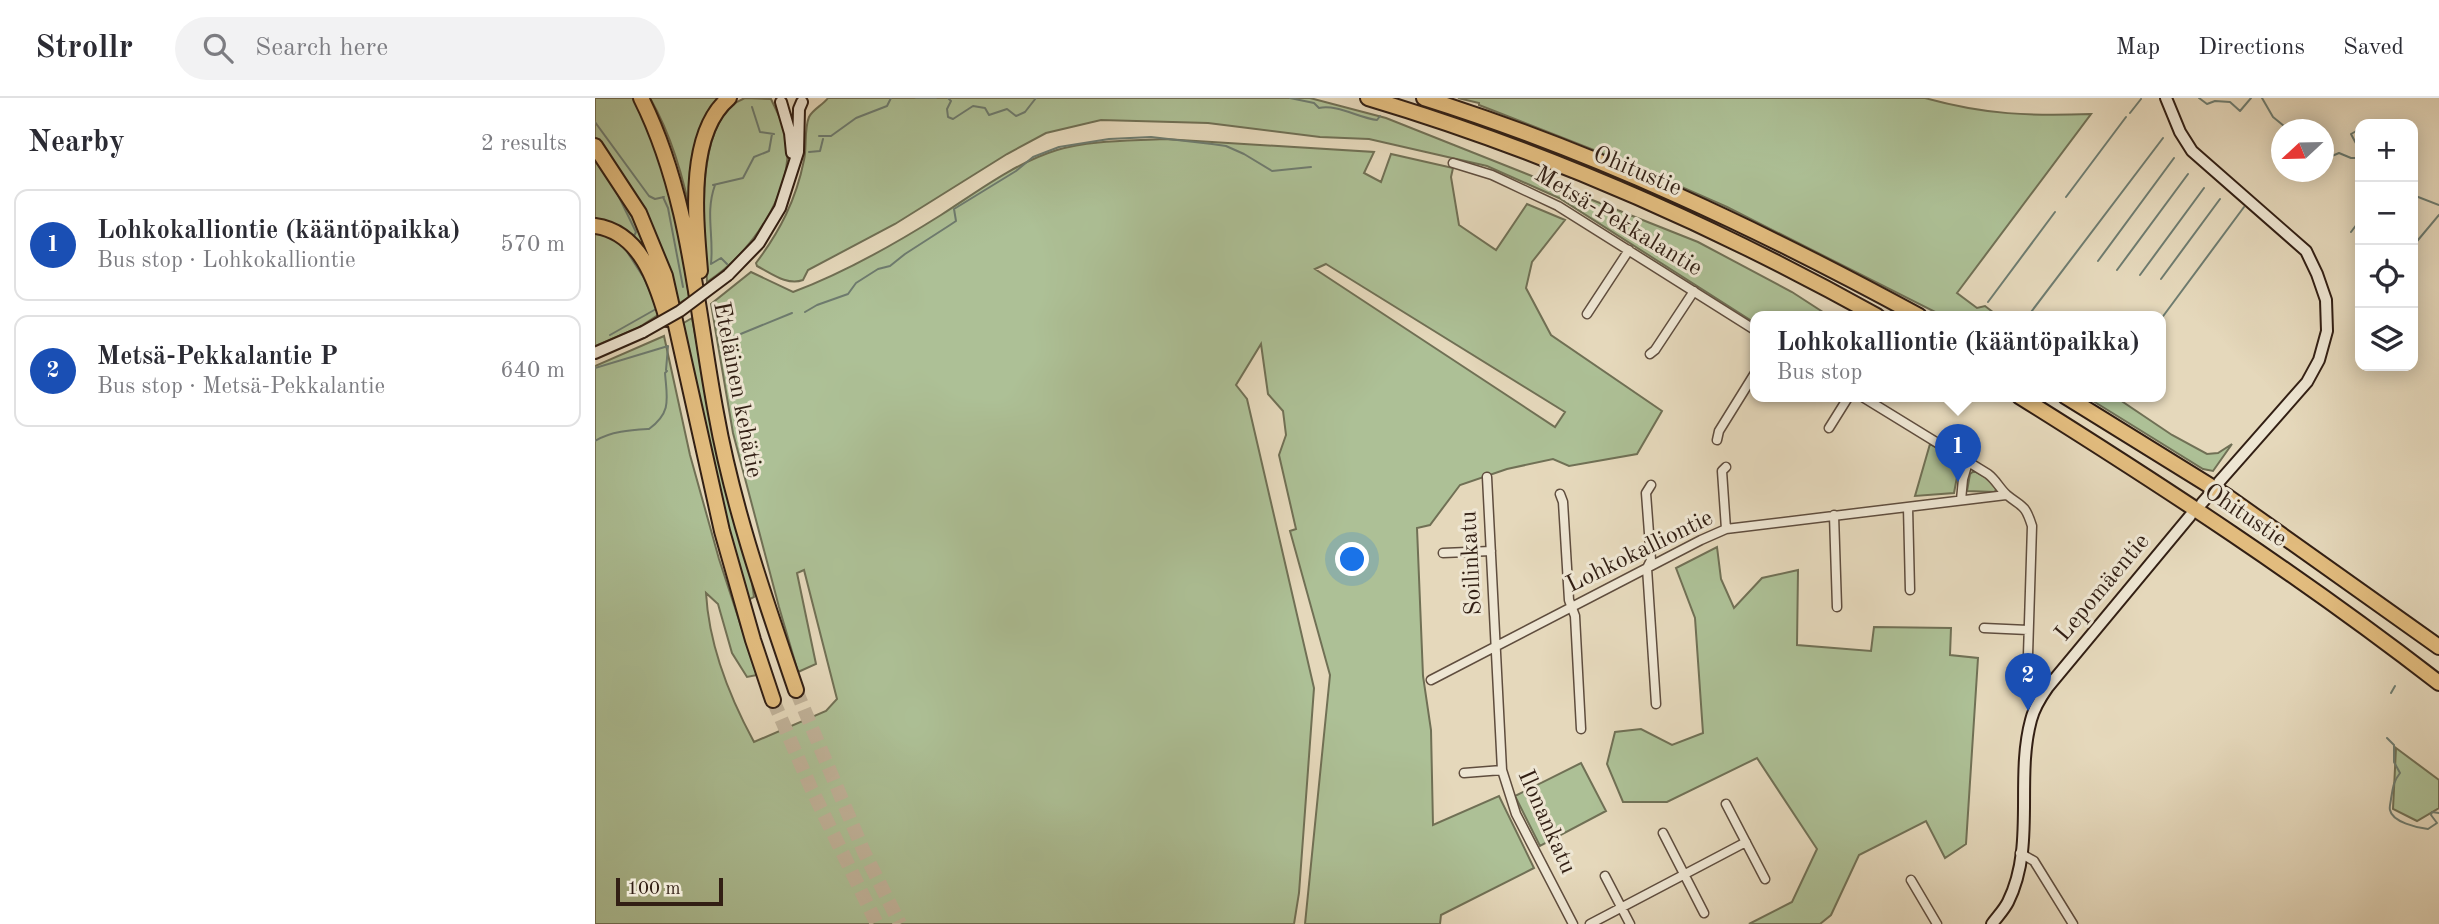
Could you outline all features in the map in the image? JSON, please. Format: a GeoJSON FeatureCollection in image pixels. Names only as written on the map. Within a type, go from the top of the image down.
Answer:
{"type":"FeatureCollection","features":[{"type":"Feature","properties":{"kind":"highway","name":"Eteläinen kehätie"},"geometry":{"type":"LineString","coordinates":[[641,98],[653,122],[676,185],[716,415],[748,546],[796,690]]}},
{"type":"Feature","properties":{"kind":"highway"},"geometry":{"type":"LineString","coordinates":[[716,415],[702,289],[697,201],[700,159],[706,136],[715,114],[729,98]]}},
{"type":"Feature","properties":{"kind":"highway","name":"Ohitustie"},"geometry":{"type":"LineString","coordinates":[[1369,98],[1458,126],[1598,179],[1798,272],[1868,311]]}},
{"type":"Feature","properties":{"kind":"highway","name":"Ohitustie"},"geometry":{"type":"LineString","coordinates":[[1424,98],[1518,130],[1616,168],[1816,260],[1910,311]]}},
{"type":"Feature","properties":{"kind":"highway","name":"Eteläinen kehätie"},"geometry":{"type":"LineString","coordinates":[[595,146],[639,213],[665,276],[695,418],[736,582],[773,700]]}},
{"type":"Feature","properties":{"kind":"highway"},"geometry":{"type":"LineString","coordinates":[[595,226],[620,234],[637,251],[649,270],[660,296],[695,418]]}},
{"type":"Feature","properties":{"kind":"highway","name":"Ohitustie"},"geometry":{"type":"LineString","coordinates":[[2028,402],[2212,520],[2377,635],[2439,683]]}},
{"type":"Feature","properties":{"kind":"highway","name":"Ohitustie"},"geometry":{"type":"LineString","coordinates":[[2075,402],[2228,497],[2439,647]]}},
{"type":"Feature","properties":{"kind":"street"},"geometry":{"type":"LineString","coordinates":[[2166,98],[2180,132],[2192,151],[2306,251],[2326,300],[2327,331],[2319,360],[2308,382],[2219,482]]}},
{"type":"Feature","properties":{"kind":"street"},"geometry":{"type":"LineString","coordinates":[[779,100],[793,105],[805,100]]}},
{"type":"Feature","properties":{"kind":"street"},"geometry":{"type":"LineString","coordinates":[[779,100],[790,133],[793,166]]}},
{"type":"Feature","properties":{"kind":"street"},"geometry":{"type":"LineString","coordinates":[[595,353],[643,332],[680,311],[728,275],[759,243],[785,195],[798,152],[799,109],[805,100]]}},
{"type":"Feature","properties":{"kind":"street","name":"Metsä-Pekkalantie"},"geometry":{"type":"LineString","coordinates":[[1453,163],[1492,174],[1558,206],[1750,327]]}},
{"type":"Feature","properties":{"kind":"street"},"geometry":{"type":"LineString","coordinates":[[1587,314],[1629,250]]}},
{"type":"Feature","properties":{"kind":"street"},"geometry":{"type":"LineString","coordinates":[[1650,354],[1693,291]]}},
{"type":"Feature","properties":{"kind":"street"},"geometry":{"type":"LineString","coordinates":[[1717,440],[1719,431],[1750,381]]}},
{"type":"Feature","properties":{"kind":"street"},"geometry":{"type":"LineString","coordinates":[[1829,428],[1845,402]]}},
{"type":"Feature","properties":{"kind":"street"},"geometry":{"type":"LineString","coordinates":[[1871,402],[1998,482],[2006,495],[2028,511],[2032,526],[2028,655],[2047,687],[2031,720],[2026,751],[2023,829],[2017,874],[2008,902],[1992,924]]}},
{"type":"Feature","properties":{"kind":"street"},"geometry":{"type":"LineString","coordinates":[[1961,500],[1968,462]]}},
{"type":"Feature","properties":{"kind":"street"},"geometry":{"type":"LineString","coordinates":[[1726,467],[1722,471],[1726,530]]}},
{"type":"Feature","properties":{"kind":"street","name":"Soilinkatu"},"geometry":{"type":"LineString","coordinates":[[1487,477],[1496,647]]}},
{"type":"Feature","properties":{"kind":"street"},"geometry":{"type":"LineString","coordinates":[[1651,485],[1646,493],[1651,560],[1647,568],[1656,704]]}},
{"type":"Feature","properties":{"kind":"street"},"geometry":{"type":"LineString","coordinates":[[1560,494],[1563,502],[1569,600],[1575,615],[1581,729]]}},
{"type":"Feature","properties":{"kind":"street","name":"Lohkokalliontie"},"geometry":{"type":"LineString","coordinates":[[1431,680],[1571,606],[1726,530],[2006,495]]}},
{"type":"Feature","properties":{"kind":"street"},"geometry":{"type":"LineString","coordinates":[[1908,507],[1910,590]]}},
{"type":"Feature","properties":{"kind":"street"},"geometry":{"type":"LineString","coordinates":[[1834,515],[1837,607]]}},
{"type":"Feature","properties":{"kind":"street","name":"Lepomäentie"},"geometry":{"type":"LineString","coordinates":[[2047,687],[2190,516]]}},
{"type":"Feature","properties":{"kind":"street"},"geometry":{"type":"LineString","coordinates":[[1443,553],[1491,551]]}},
{"type":"Feature","properties":{"kind":"street"},"geometry":{"type":"LineString","coordinates":[[1984,628],[2028,630]]}},
{"type":"Feature","properties":{"kind":"street","name":"Ilonankatu"},"geometry":{"type":"LineString","coordinates":[[1496,647],[1502,770],[1516,814],[1573,924]]}},
{"type":"Feature","properties":{"kind":"street"},"geometry":{"type":"LineString","coordinates":[[1464,774],[1502,770]]}},
{"type":"Feature","properties":{"kind":"street"},"geometry":{"type":"LineString","coordinates":[[1726,804],[1765,879]]}},
{"type":"Feature","properties":{"kind":"street"},"geometry":{"type":"LineString","coordinates":[[1663,834],[1704,913]]}},
{"type":"Feature","properties":{"kind":"street"},"geometry":{"type":"LineString","coordinates":[[1590,924],[1746,842]]}},
{"type":"Feature","properties":{"kind":"street"},"geometry":{"type":"LineString","coordinates":[[2020,853],[2034,862],[2073,924]]}},
{"type":"Feature","properties":{"kind":"street"},"geometry":{"type":"LineString","coordinates":[[1605,876],[1630,924]]}},
{"type":"Feature","properties":{"kind":"street"},"geometry":{"type":"LineString","coordinates":[[1911,880],[1937,924]]}},
{"type":"Feature","properties":{"kind":"green space"},"geometry":{"type":"Polygon","coordinates":[[[595,98],[633,98],[655,145],[677,220],[689,297],[678,304],[617,166],[595,138],[595,98]]]}},
{"type":"Feature","properties":{"kind":"green space"},"geometry":{"type":"Polygon","coordinates":[[[650,98],[721,98],[712,108],[701,139],[693,227],[677,161],[650,98]]]}},
{"type":"Feature","properties":{"kind":"green space"},"geometry":{"type":"Polygon","coordinates":[[[745,98],[771,99],[778,114],[787,140],[783,181],[776,201],[753,239],[738,256],[707,282],[704,209],[709,153],[716,129],[728,110],[745,98]]]}},
{"type":"Feature","properties":{"kind":"green space"},"geometry":{"type":"Polygon","coordinates":[[[828,98],[1310,98],[1386,118],[1698,242],[1792,292],[1821,311],[1750,311],[1750,320],[1559,198],[1487,166],[1369,139],[1320,137],[1208,123],[1101,120],[1046,133],[1007,154],[895,224],[808,270],[803,280],[785,280],[756,263],[773,239],[792,202],[804,160],[809,117],[828,98]]]}},
{"type":"Feature","properties":{"kind":"green space"},"geometry":{"type":"Polygon","coordinates":[[[1458,98],[1925,98],[1968,108],[2008,113],[2091,114],[1957,293],[1977,308],[1985,306],[1992,311],[1933,311],[1727,207],[1479,103],[1458,98]]]}},
{"type":"Feature","properties":{"kind":"green space"},"geometry":{"type":"Polygon","coordinates":[[[1164,139],[1374,152],[1364,173],[1381,182],[1391,154],[1453,168],[1451,177],[1459,225],[1496,250],[1527,204],[1565,220],[1532,262],[1526,288],[1551,335],[1662,411],[1637,454],[1569,466],[1553,459],[1507,469],[1460,485],[1430,525],[1417,528],[1423,676],[1431,730],[1433,825],[1499,796],[1534,868],[1441,915],[1440,924],[1305,924],[1330,675],[1290,531],[1296,529],[1279,455],[1286,435],[1283,411],[1268,394],[1261,344],[1236,385],[1247,399],[1314,688],[1299,893],[1294,924],[595,924],[595,366],[664,336],[690,455],[719,559],[757,675],[747,677],[732,653],[718,604],[706,593],[711,632],[736,707],[754,742],[826,711],[837,699],[804,570],[797,573],[816,664],[798,672],[733,433],[711,304],[751,272],[793,292],[831,276],[887,247],[997,178],[1026,162],[1057,150],[1083,144],[1164,139]],[[1326,264],[1315,269],[1555,427],[1565,412],[1326,264]]]}},
{"type":"Feature","properties":{"kind":"green space"},"geometry":{"type":"Polygon","coordinates":[[[595,155],[636,221],[654,267],[643,249],[631,237],[616,228],[595,222],[595,155]]]}},
{"type":"Feature","properties":{"kind":"green space"},"geometry":{"type":"Polygon","coordinates":[[[595,232],[609,237],[630,253],[645,275],[661,313],[638,328],[595,346],[595,232]]]}},
{"type":"Feature","properties":{"kind":"green space"},"geometry":{"type":"Polygon","coordinates":[[[692,318],[718,454],[750,568],[754,597],[748,600],[714,473],[682,324],[692,318]]]}},
{"type":"Feature","properties":{"kind":"green space"},"geometry":{"type":"Polygon","coordinates":[[[2095,402],[2123,402],[2172,435],[2207,454],[2218,453],[2232,444],[2213,471],[2203,469],[2095,402]]]}},
{"type":"Feature","properties":{"kind":"green space"},"geometry":{"type":"Polygon","coordinates":[[[1930,444],[1960,461],[1954,493],[1915,496],[1930,444]]]}},
{"type":"Feature","properties":{"kind":"green space"},"geometry":{"type":"Polygon","coordinates":[[[1974,471],[1992,481],[1995,492],[1967,491],[1970,474],[1974,471]]]}},
{"type":"Feature","properties":{"kind":"green space"},"geometry":{"type":"Polygon","coordinates":[[[1717,547],[1721,579],[1734,608],[1762,578],[1798,570],[1797,645],[1871,651],[1874,627],[1951,628],[1950,655],[1978,658],[1966,844],[1945,858],[1926,821],[1859,855],[1831,915],[1820,924],[1749,924],[1792,902],[1817,849],[1757,758],[1667,802],[1623,802],[1607,764],[1615,732],[1641,729],[1672,745],[1703,733],[1695,618],[1676,568],[1717,547]]]}},
{"type":"Feature","properties":{"kind":"green space"},"geometry":{"type":"Polygon","coordinates":[[[2396,748],[2439,780],[2439,808],[2417,821],[2393,809],[2396,748]]]}},
{"type":"Feature","properties":{"kind":"green space"},"geometry":{"type":"Polygon","coordinates":[[[1581,763],[1606,811],[1540,846],[1515,796],[1581,763]]]}},
{"type":"Feature","properties":{"kind":"waterway"},"geometry":{"type":"LineString","coordinates":[[819,136],[831,136],[856,118],[887,106],[891,98]]}},
{"type":"Feature","properties":{"kind":"waterway"},"geometry":{"type":"LineString","coordinates":[[916,98],[936,98]]}},
{"type":"Feature","properties":{"kind":"waterway"},"geometry":{"type":"LineString","coordinates":[[948,98],[951,101],[947,109],[948,117],[953,119],[973,106],[985,108],[989,115],[1007,109],[1016,116],[1025,112],[1036,98]]}},
{"type":"Feature","properties":{"kind":"waterway"},"geometry":{"type":"LineString","coordinates":[[1290,98],[1314,103],[1319,108],[1333,108],[1370,119],[1377,120],[1380,116]]}},
{"type":"Feature","properties":{"kind":"waterway"},"geometry":{"type":"LineString","coordinates":[[2199,98],[2207,104],[2215,101],[2230,102],[2240,111],[2251,98]]}},
{"type":"Feature","properties":{"kind":"waterway"},"geometry":{"type":"LineString","coordinates":[[2262,98],[2275,119]]}},
{"type":"Feature","properties":{"kind":"waterway"},"geometry":{"type":"LineString","coordinates":[[2130,113],[2141,99]]}},
{"type":"Feature","properties":{"kind":"waterway"},"geometry":{"type":"LineString","coordinates":[[752,107],[760,132],[774,134]]}},
{"type":"Feature","properties":{"kind":"waterway"},"geometry":{"type":"LineString","coordinates":[[2066,197],[2126,117]]}},
{"type":"Feature","properties":{"kind":"waterway"},"geometry":{"type":"LineString","coordinates":[[595,122],[649,196],[655,199],[664,197]]}},
{"type":"Feature","properties":{"kind":"waterway"},"geometry":{"type":"LineString","coordinates":[[2355,132],[2351,134],[2355,142]]}},
{"type":"Feature","properties":{"kind":"waterway"},"geometry":{"type":"LineString","coordinates":[[713,185],[743,178],[754,157],[769,151],[772,134]]}},
{"type":"Feature","properties":{"kind":"waterway"},"geometry":{"type":"LineString","coordinates":[[805,312],[848,294],[856,283],[878,269],[890,266],[956,221],[954,209],[1016,171],[1033,157],[1059,147],[1109,139],[1151,137],[1226,146],[1272,171],[1311,167]]}},
{"type":"Feature","properties":{"kind":"waterway"},"geometry":{"type":"LineString","coordinates":[[2032,311],[2163,138]]}},
{"type":"Feature","properties":{"kind":"waterway"},"geometry":{"type":"LineString","coordinates":[[809,152],[820,151],[823,139]]}},
{"type":"Feature","properties":{"kind":"waterway"},"geometry":{"type":"LineString","coordinates":[[2334,155],[2339,153],[2355,158]]}},
{"type":"Feature","properties":{"kind":"waterway"},"geometry":{"type":"LineString","coordinates":[[2098,261],[2174,158]]}},
{"type":"Feature","properties":{"kind":"waterway"},"geometry":{"type":"LineString","coordinates":[[595,160],[601,168]]}},
{"type":"Feature","properties":{"kind":"waterway"},"geometry":{"type":"LineString","coordinates":[[2117,270],[2188,174]]}},
{"type":"Feature","properties":{"kind":"waterway"},"geometry":{"type":"LineString","coordinates":[[715,185],[710,215],[711,264],[721,258],[727,264]]}},
{"type":"Feature","properties":{"kind":"waterway"},"geometry":{"type":"LineString","coordinates":[[2140,275],[2204,188]]}},
{"type":"Feature","properties":{"kind":"waterway"},"geometry":{"type":"LineString","coordinates":[[617,193],[636,232],[634,236]]}},
{"type":"Feature","properties":{"kind":"waterway"},"geometry":{"type":"LineString","coordinates":[[663,197],[668,208],[683,287]]}},
{"type":"Feature","properties":{"kind":"waterway"},"geometry":{"type":"LineString","coordinates":[[2418,197],[2439,205]]}},
{"type":"Feature","properties":{"kind":"waterway"},"geometry":{"type":"LineString","coordinates":[[2161,279],[2220,199]]}},
{"type":"Feature","properties":{"kind":"waterway"},"geometry":{"type":"LineString","coordinates":[[2166,312],[2244,207]]}},
{"type":"Feature","properties":{"kind":"waterway"},"geometry":{"type":"LineString","coordinates":[[1988,302],[2055,212]]}},
{"type":"Feature","properties":{"kind":"waterway"},"geometry":{"type":"LineString","coordinates":[[2414,245],[2439,215]]}},
{"type":"Feature","properties":{"kind":"waterway"},"geometry":{"type":"LineString","coordinates":[[2351,232],[2355,227]]}},
{"type":"Feature","properties":{"kind":"waterway"},"geometry":{"type":"LineString","coordinates":[[624,247],[653,298]]}},
{"type":"Feature","properties":{"kind":"waterway"},"geometry":{"type":"LineString","coordinates":[[610,335],[657,307]]}},
{"type":"Feature","properties":{"kind":"waterway"},"geometry":{"type":"LineString","coordinates":[[724,361],[727,360],[724,348],[726,340],[792,313]]}},
{"type":"Feature","properties":{"kind":"waterway"},"geometry":{"type":"LineString","coordinates":[[595,368],[668,346],[666,370]]}},
{"type":"Feature","properties":{"kind":"waterway"},"geometry":{"type":"LineString","coordinates":[[595,441],[615,433],[649,429],[656,423],[665,411],[667,371]]}},
{"type":"Feature","properties":{"kind":"waterway"},"geometry":{"type":"LineString","coordinates":[[2391,693],[2395,686]]}},
{"type":"Feature","properties":{"kind":"waterway"},"geometry":{"type":"LineString","coordinates":[[2387,738],[2394,745],[2394,762],[2400,773],[2393,788],[2390,807],[2392,814],[2406,824],[2428,829],[2437,823],[2431,815],[2432,812],[2439,813]]}},
{"type":"Feature","properties":{"kind":"tunnel"},"geometry":{"type":"LineString","coordinates":[[796,690],[864,852],[900,924]]}},
{"type":"Feature","properties":{"kind":"tunnel"},"geometry":{"type":"LineString","coordinates":[[773,700],[811,788],[877,924]]}},
{"type":"Feature","properties":{"kind":"place","name":"Lohkokalliontie (kääntöpaikka)"},"geometry":{"type":"Point","coordinates":[1958,482]}},
{"type":"Feature","properties":{"kind":"place","name":"Metsä-Pekkalantie P"},"geometry":{"type":"Point","coordinates":[2028,711]}}]}
